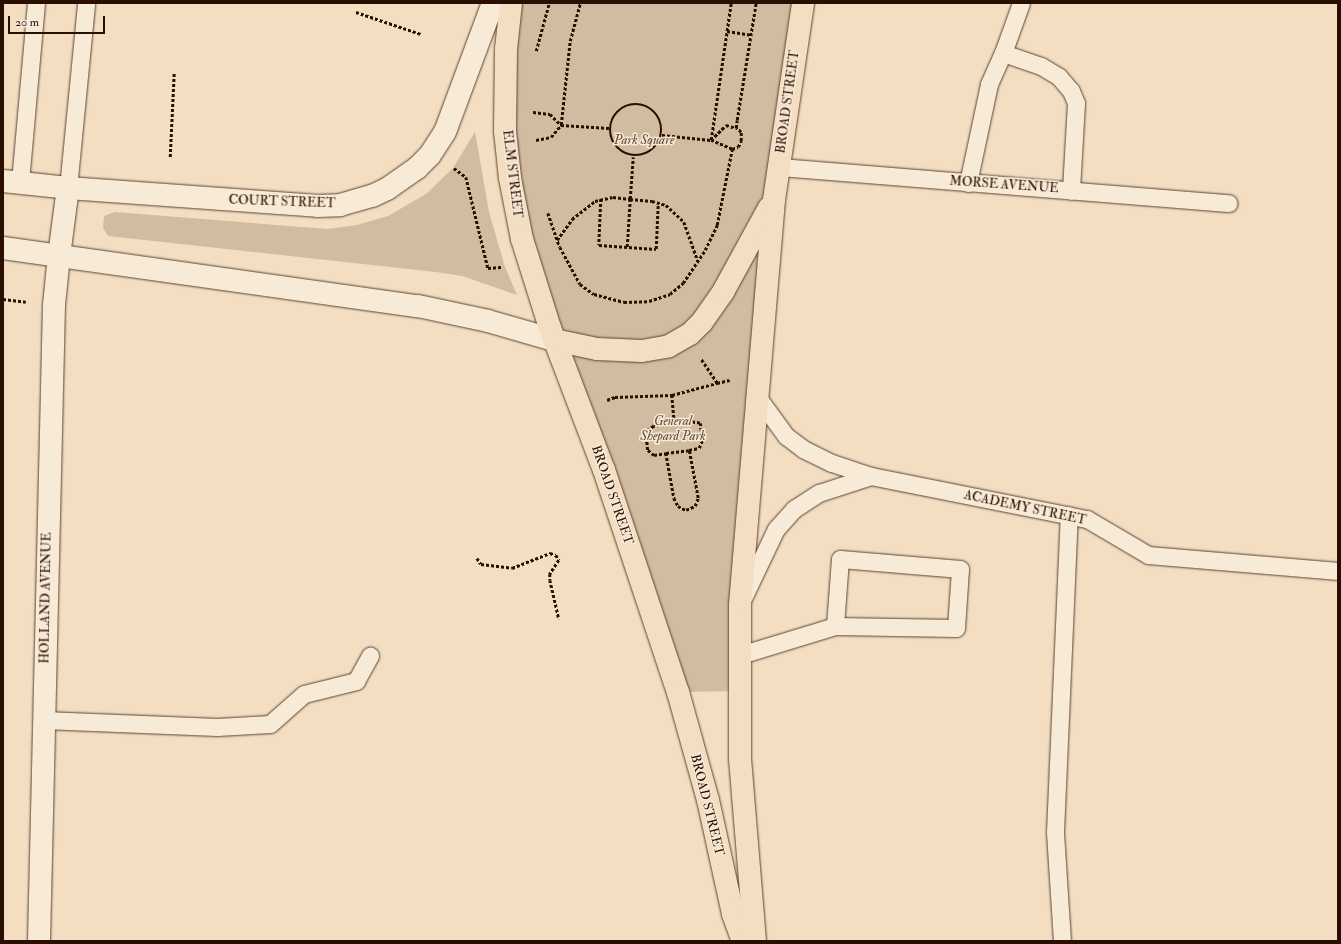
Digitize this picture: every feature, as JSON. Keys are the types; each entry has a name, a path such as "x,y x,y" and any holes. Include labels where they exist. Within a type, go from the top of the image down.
{"highway":[{"name":"ELM STREET","path":"511,3 505,88 510,178 527,261 554,340"},
{"name":"BROAD STREET","path":"755,941 740,759 740,605 756,395 774,200 803,3"},
{"name":"BROAD STREET","path":"554,340 597,349 642,351 669,346 690,334 719,297 774,200"},
{"name":"BROAD STREET","path":"554,340 604,470 678,692 708,800 733,914 743,941"}],"main road":[{"name":"COURT STREET","path":"11,181 68,188 317,206 340,205 372,196 387,189 417,168 430,155 445,132 493,3"},
{"name":"HOLLAND AVENUE","path":"40,941 54,305 68,188"},
{"path":"3,248 418,306 488,320 554,340"}],"lane":[{"path":"11,181 36,3"},
{"path":"68,188 86,3"},
{"path":"968,183 982,108 989,84 1003,53 1021,3"},
{"path":"1003,53 1041,66 1059,77 1071,91 1076,103 1071,190"},
{"name":"MORSE AVENUE","path":"779,167 1229,203"},
{"name":"ACADEMY STREET","path":"756,395 786,436 803,449 832,463 871,476 1087,519 1148,555 1338,572"},
{"name":"ACADEMY STREET","path":"740,605 776,529 794,509 819,493 871,476"},
{"path":"1062,941 1055,832 1070,516"},
{"path":"740,655 835,626 956,628 960,569 840,559 835,626"},
{"path":"44,720 217,727 270,724 304,694 356,681 370,656"}],"path":[{"path":"536,52 549,3"},
{"path":"529,140 551,137 561,125 568,48 580,3"},
{"path":"711,140 731,3"},
{"path":"736,128 756,3"},
{"path":"356,12 421,34"},
{"path":"727,31 751,35"},
{"path":"170,157 174,74"},
{"path":"631,104 640,104 655,111 660,118 662,135 655,149 641,157 633,157 625,154 612,144 610,128 616,112 631,104"},
{"path":"529,106 529,112 550,114 561,125 610,128"},
{"path":"662,135 711,140 732,149 738,147 741,141 741,132 736,128 726,125 711,140"},
{"path":"536,140 536,145"},
{"path":"546,207 557,240 580,284 594,294 624,302 649,301 670,294 683,283 698,261 717,225 732,149"},
{"path":"627,247 633,157"},
{"path":"453,168 466,178 488,268 505,267"},
{"path":"557,240 572,219 601,199 613,197 658,203 666,206 684,222 698,261"},
{"path":"601,199 599,245 627,247 656,249 658,203"},
{"path":"3,299 32,302"},
{"path":"700,357 717,383"},
{"path":"601,403 615,397 672,395 732,380"},
{"path":"672,395 674,420"},
{"path":"674,420 700,423 702,441 699,448 688,450 654,455 648,450 646,432 654,426 674,420"},
{"path":"666,453 674,498 678,506 686,510 695,506 698,498 688,450"},
{"path":"477,558 481,564 512,568 550,553 556,555 560,560 550,574 550,580 559,620"}],"green space":[{"name":"Park Square","path":"511,3 803,3 774,200 741,691 678,692 515,209"},
{"path":"475,132 489,212 505,267 517,295 462,276 108,236 103,228 104,216 115,212 327,229 357,225 388,216 426,194 453,168"}],"park label":[{"name":"General Shepard Park","path":"673,430"}]}
